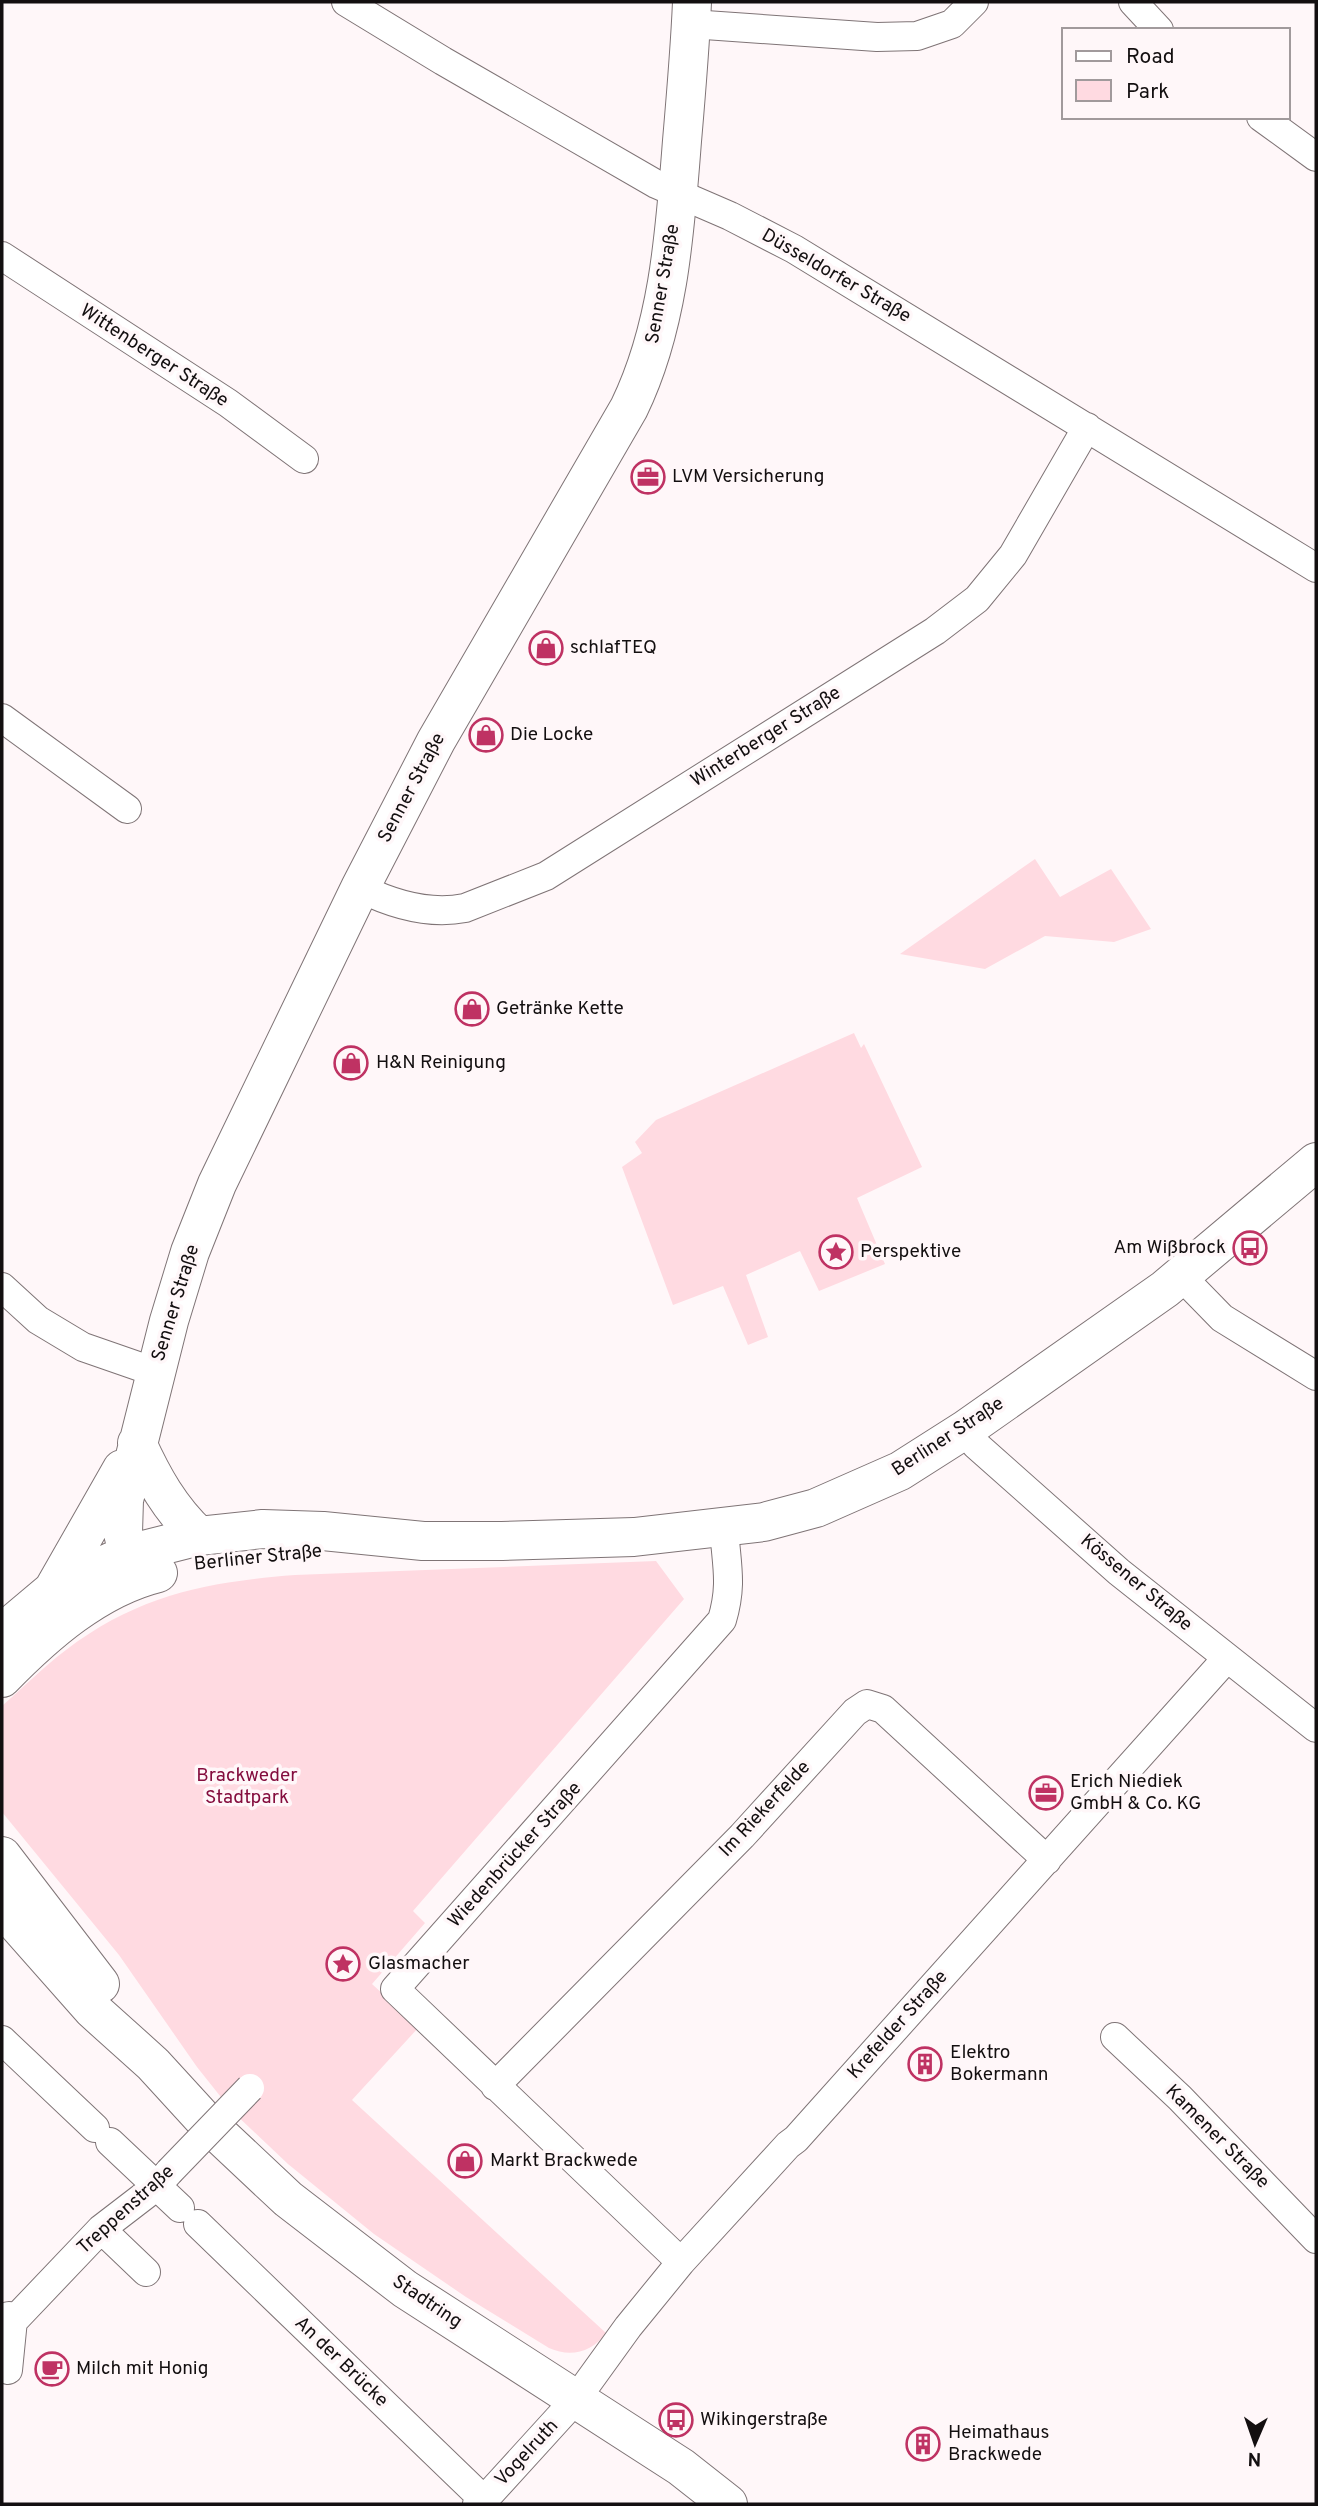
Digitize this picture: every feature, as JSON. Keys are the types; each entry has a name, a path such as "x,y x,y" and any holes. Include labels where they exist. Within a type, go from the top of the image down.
{"street":[{"name":"Düsseldorfer Straße","path":"346,2 644,177 794,249 1316,568"},
{"path":"692,13 877,37 917,36 952,24 974,2"},
{"path":"1133,2 1157,28"},
{"name":"Senner Straße","path":"131,1567 123,1533 124,1500 155,1372 190,1252 217,1184 360,888 436,741 629,408 642,381 662,306 678,194 692,13"},
{"path":"1264,119 1316,157"},
{"name":"Wittenberger Straße","path":"2,256 228,403 304,459"},
{"name":"Winterberger Straße","path":"360,888 379,898 418,909 451,911 546,876 935,631 976,598 1013,555 1087,427"},
{"path":"2,718 127,809"},
{"name":"Berliner Straße","path":"2,1678 41,1638 81,1610 131,1567 424,1541 634,1536 764,1522 816,1508 900,1471 966,1429 1181,1276 1316,1162"},
{"path":"1181,1276 1222,1318 1316,1376"},
{"path":"2,1287 38,1320 83,1347 155,1372"},
{"name":"Kössener Straße","path":"966,1429 976,1445 1119,1572 1316,1728"},
{"path":"137,1443 155,1481 184,1521 200,1535"},
{"path":"53,1590 137,1443"},
{"name":"Wiedenbrücker Straße","path":"681,2262 395,1989 722,1620 728,1601 730,1575 724,1527"},
{"name":"Berliner Straße","path":"2,1633 53,1590 131,1567 200,1535 263,1529 323,1531 424,1541"},
{"name":"Krefelder Straße","path":"576,2399 628,2327 681,2262 796,2138 1227,1658"},
{"name":"Im Riekerfelde","path":"495,2086 742,1836 855,1712 867,1704 883,1709 1047,1860"},
{"name":"Stadtring","path":"2,1856 117,2005 153,2064"},
{"name":"Stadtring","path":"2,1908 93,2010 153,2064 206,2123 288,2199 405,2289 681,2467 728,2504"},
{"name":"Kamener Straße","path":"1115,2037 1180,2098 1316,2239"},
{"name":"An der Brücke","path":"2,2040 102,2135 163,2179 189,2216 481,2502"},
{"name":"Treppenstraße","path":"6,2321 101,2229 163,2179 250,2088"},
{"path":"101,2229 146,2272"},
{"path":"6,2321 8,2371"},
{"name":"Vogelruth","path":"481,2502 576,2399"}],"green space":[{"path":"1035,859 1060,897 1111,869 1151,929 1114,942 1045,936 985,969 900,954"},
{"path":"854,1033 861,1048 864,1044 922,1167 857,1198 885,1264 819,1291 800,1251 746,1275 768,1337 748,1345 723,1286 673,1305 622,1167 642,1153 635,1142 656,1120"},
{"name":"Brackweder Stadtpark","path":"656,1561 684,1599 413,1911 425,1923 372,1984 419,2027 352,2100 606,2333 588,2349 565,2353 549,2348 466,2297 374,2234 288,2164 232,2111 197,2067 119,1955 2,1812 2,1706 58,1657 93,1631 147,1604 203,1587 295,1575"}],"place":[{"name":"LVM Versicherung","path":"648,477"},
{"name":"schlafTEQ","path":"546,648"},
{"name":"Die Locke","path":"486,735"},
{"name":"Getränke Kette","path":"472,1009"},
{"name":"H&N Reinigung","path":"351,1063"},
{"name":"Am Wißbrock","path":"1250,1248"},
{"name":"Perspektive","path":"836,1252"},
{"name":"Erich Niediek GmbH & Co. KG","path":"1046,1793"},
{"name":"Glasmacher","path":"343,1964"},
{"name":"Elektro Bokermann","path":"925,2064"},
{"name":"Markt Brackwede","path":"465,2161"},
{"name":"Milch mit Honig","path":"52,2369"},
{"name":"Wikingerstraße","path":"676,2420"},
{"name":"Heimathaus Brackwede","path":"923,2444"}]}
